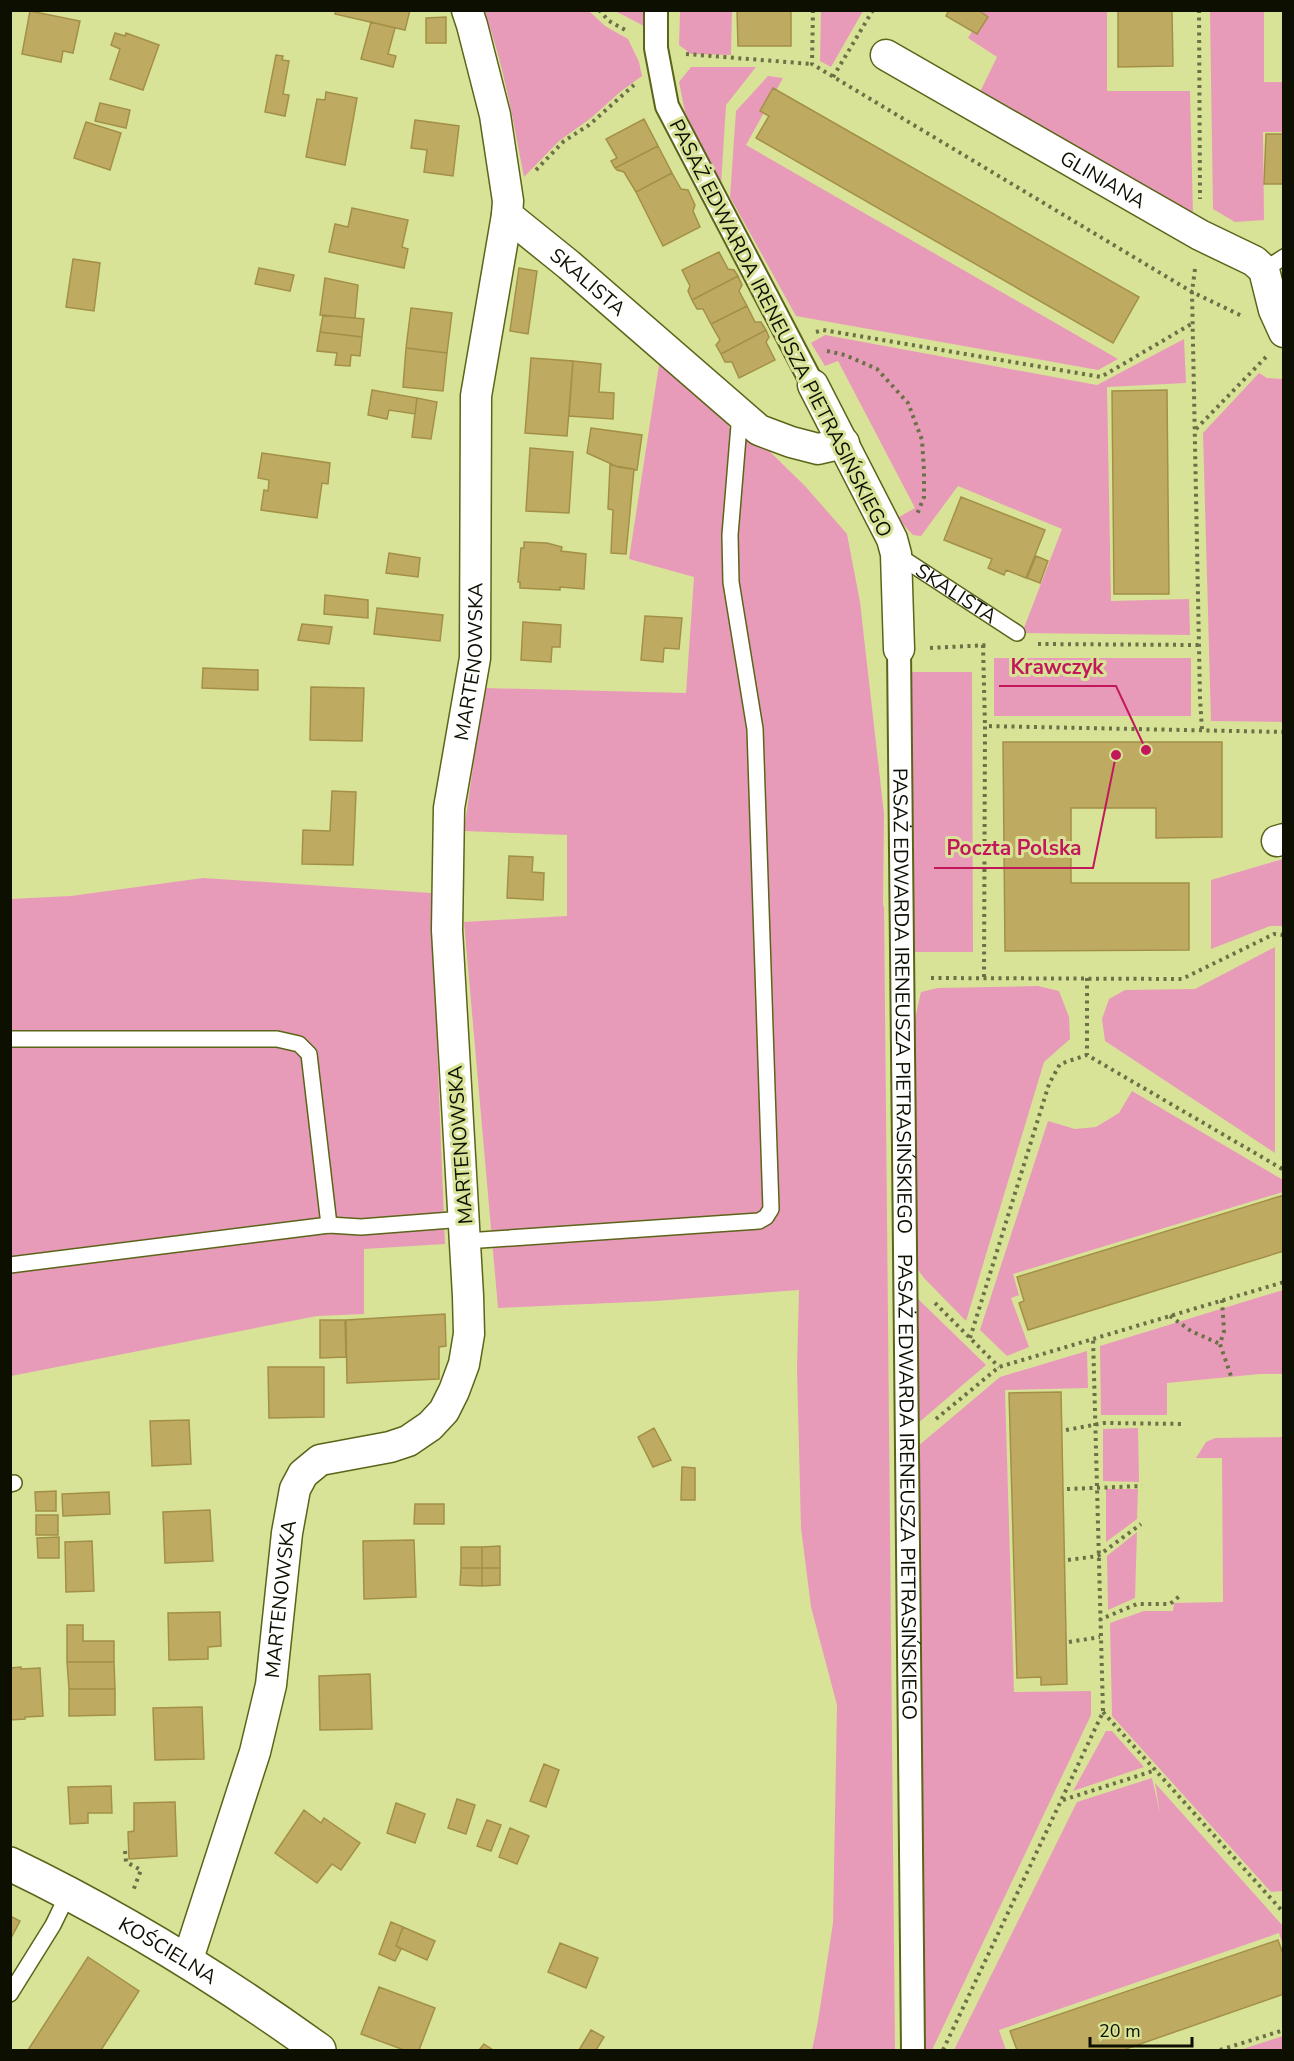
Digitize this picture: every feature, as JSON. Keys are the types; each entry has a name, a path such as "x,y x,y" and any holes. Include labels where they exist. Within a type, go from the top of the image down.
{"street":[{"path":"467,10 495,115 508,201 507,215"},
{"name":"PASAŻ EDWARDA IRENEUSZA PIETRASIŃSKIEGO","path":"656,10 658,58 667,106 844,443 892,539 896,554 899,649 913,2050"},
{"name":"GLINIANA","path":"886,55 1200,235 1254,261 1274,264 1276,344"},
{"name":"SKALISTA","path":"507,215 569,265 759,430 818,449 844,443"},
{"name":"MARTENOWSKA","path":"187,1962 255,1752 271,1685 287,1533 295,1489 308,1468 320,1460 390,1447 408,1441 430,1426 444,1411 464,1364 469,1334 447,930 449,808 475,658 476,396 507,215"},
{"name":"KOŚCIELNA","path":"10,1864 69,1892 187,1962 319,2050"}],"lane":[{"path":"10,1265 329,1225 465,1230 759,1221 766,1217 771,1209 755,729 731,582 730,535 740,413"},
{"name":"SKALISTA","path":"896,554 1017,633"},
{"path":"10,1039 278,1039 299,1044 309,1054 329,1225"},
{"path":"10,1994 53,1926 69,1892"}],"path":[{"path":"599,10 609,21 658,58"},
{"path":"812,64 813,10"},
{"path":"833,77 873,10"},
{"path":"1199,10 1200,235 1192,292 1202,730"},
{"path":"507,215 541,163 564,141 589,125 663,52 812,64 1192,292 1243,316"},
{"path":"789,340 796,336 823,330 1101,377 1193,323"},
{"path":"1195,429 1276,344"},
{"path":"1036,644 1200,645"},
{"path":"983,645 984,977"},
{"path":"899,649 994,645"},
{"path":"985,726 1284,732"},
{"path":"902,978 1182,979 1274,934 1284,935"},
{"path":"1087,978 1088,1055"},
{"path":"970,1338 1049,1084 1060,1064 1088,1055 1284,1170"},
{"path":"906,1272 999,1367"},
{"path":"908,1443 999,1367 1284,1282"},
{"path":"1222,1300 1224,1331 1220,1344 1232,1379"},
{"path":"1169,1316 1191,1331 1220,1344"},
{"path":"943,2050 1103,1712 1093,1338"},
{"path":"1066,1430 1095,1425 1184,1424"},
{"path":"1067,1490 1142,1486"},
{"path":"1068,1560 1098,1556 1141,1524"},
{"path":"1099,1620 1137,1604 1170,1604 1182,1594"},
{"path":"1069,1642 1100,1637"},
{"path":"1103,1712 1284,1913"},
{"path":"1062,1800 1156,1770"},
{"path":"125,1851 126,1862 141,1870 130,1901"},
{"path":"1220,2050 1284,2030"}],"shaded area":[{"path":"484,11 589,11 605,26 628,39 639,62 642,76 559,141 524,177 503,72"},
{"path":"615,11 644,11 644,26"},
{"path":"680,11 732,11 731,55 691,54 679,45"},
{"path":"821,11 863,11 831,67 820,61"},
{"path":"984,11 1107,11 1107,91 1190,91 1193,215 980,92 997,57 968,38"},
{"path":"1210,11 1264,11 1264,82 1283,82 1283,132 1263,132 1264,220 1235,222 1213,209"},
{"path":"691,67 756,67 726,105 721,185 685,112 679,82"},
{"path":"768,76 783,78 746,145 1118,359 1098,370 796,316 730,197 736,111"},
{"path":"825,335 1097,385 1184,339 1186,383 1107,387 1111,601 1189,599 1190,635 1022,633 1062,529 958,486 921,536 913,535 897,518 915,508 838,361 825,366 811,343"},
{"path":"659,365 722,412 729,427 738,435 753,445 763,445 805,486 847,534 860,602 884,814 883,908 884,904 895,2050 812,2050 833,1923 837,1705 811,1607 801,1528 797,1368 799,1290 656,1301 498,1308 464,922 567,916 567,835 464,831 484,688 686,693 694,577 629,559"},
{"path":"1259,373 1267,378 1283,379 1283,722 1211,721 1203,433"},
{"path":"994,658 1191,658 1191,716 994,716"},
{"path":"909,672 972,672 973,952 909,952"},
{"path":"1283,859 1283,926 1270,926 1211,949 1211,880"},
{"path":"203,878 431,893 445,1244 364,1249 364,1314 317,1316 11,1376 10,899 71,896"},
{"path":"1275,947 1275,1153 1105,1041 1102,1019 1109,999 1125,990 1195,989"},
{"path":"1038,986 1059,991 1069,1017 1070,1039 1044,1062 966,1321 924,1278 913,1263 914,1023 921,992 938,988"},
{"path":"1132,1091 1283,1180 1283,1192 1013,1274 1019,1295 1011,1298 1029,1347 1007,1356 980,1330 1048,1121 1075,1129 1096,1127 1119,1113"},
{"path":"1283,1290 1283,1374 1167,1383 1167,1415 1101,1415 1100,1346"},
{"path":"915,1296 986,1365 917,1424"},
{"path":"1087,1351 1088,1388 1005,1390 1014,1692 1091,1691 1091,1715 932,2050 921,2050 917,1447 1000,1377"},
{"path":"1138,1428 1139,1482 1103,1481 1103,1429"},
{"path":"1283,1437 1282,1891 1271,1892 1112,1716 1110,1623 1144,1611 1173,1611 1174,1603 1223,1602 1222,1458 1196,1458 1206,1442 1215,1438"},
{"path":"1106,1489 1138,1489 1137,1519 1106,1542"},
{"path":"1137,1532 1135,1598 1108,1610 1107,1556"},
{"path":"1106,1731 1112,1731 1144,1767 1073,1791"},
{"path":"1152,1778 1160,1813 1155,1783 1283,1926 1283,1945 1279,1933 999,2030 1006,2050 954,2050 1077,1802"},
{"path":"1283,2036 1283,2050 1240,2050"}],"building":[{"path":"336,10 410,10 405,30 335,14"},
{"path":"737,10 791,10 791,46 738,46"},
{"path":"949,10 978,10 988,17 977,34 946,16"},
{"path":"1118,10 1172,10 1173,66 1118,67"},
{"path":"30,11 80,21 73,53 63,51 61,62 22,54"},
{"path":"446,17 446,43 426,43 426,18"},
{"path":"371,22 395,28 388,54 396,56 393,67 361,59"},
{"path":"115,33 125,36 126,33 159,45 143,90 110,79 120,49 111,45"},
{"path":"276,55 283,56 282,60 289,61 283,94 289,95 285,116 265,112"},
{"path":"773,88 1139,297 1113,343 756,138 769,116 760,111"},
{"path":"326,92 357,98 345,165 306,157 317,99 325,100"},
{"path":"100,103 130,110 126,128 95,121"},
{"path":"644,119 658,146 615,168 611,161 617,158 606,139"},
{"path":"415,120 459,126 453,176 424,172 427,150 411,148"},
{"path":"86,122 121,133 110,170 74,158"},
{"path":"1266,134 1284,134 1284,184 1264,184"},
{"path":"658,146 672,173 636,192 624,172 615,168"},
{"path":"672,173 681,189 688,190 695,205 693,211 700,227 663,246 636,192"},
{"path":"352,208 408,220 402,247 408,249 404,268 329,252 335,224 348,227"},
{"path":"719,252 728,269 734,270 738,276 692,300 688,291 690,286 682,270"},
{"path":"73,259 100,263 94,311 66,307"},
{"path":"259,268 294,275 290,291 255,284"},
{"path":"519,268 537,271 528,334 510,331"},
{"path":"738,276 742,285 739,291 747,306 711,324 703,309 697,309 692,300"},
{"path":"325,278 358,285 355,318 320,315"},
{"path":"747,306 755,322 761,322 766,330 721,354 716,345 720,340 711,324"},
{"path":"411,308 452,313 447,353 406,348"},
{"path":"323,315 364,319 362,337 320,332"},
{"path":"766,330 769,337 766,342 775,360 739,378 732,362 725,362 721,354"},
{"path":"320,332 362,337 360,356 351,355 350,366 335,365 337,353 317,351"},
{"path":"406,348 447,353 443,391 403,387"},
{"path":"531,358 573,361 567,436 525,433"},
{"path":"573,361 601,364 599,392 614,393 613,419 569,416"},
{"path":"372,390 417,398 415,414 389,410 387,419 368,415"},
{"path":"1167,390 1169,594 1114,594 1112,391"},
{"path":"417,398 437,402 431,439 412,437"},
{"path":"591,428 642,435 637,470 618,467 587,453"},
{"path":"530,448 573,452 569,513 526,511"},
{"path":"262,453 330,463 328,484 322,483 317,518 261,510 264,490 268,491 269,480 258,478"},
{"path":"610,465 634,469 626,554 611,553 613,510 608,509"},
{"path":"961,497 1045,530 1026,578 1006,570 1004,575 988,568 992,559 944,540"},
{"path":"524,542 547,543 562,547 561,551 586,554 584,589 520,588 520,582 518,582 521,548 524,548"},
{"path":"389,553 420,558 418,577 386,573"},
{"path":"1036,556 1048,561 1040,583 1027,578"},
{"path":"325,595 368,600 368,618 324,614"},
{"path":"377,608 443,615 440,641 374,634"},
{"path":"645,616 682,618 679,649 664,648 663,662 641,660"},
{"path":"523,622 561,625 560,647 552,647 551,662 521,660"},
{"path":"302,624 332,627 329,644 298,640"},
{"path":"203,668 258,670 258,690 202,688"},
{"path":"311,687 364,688 362,741 310,740"},
{"path":"1003,742 1222,742 1222,837 1156,838 1156,808 1071,808 1071,883 1189,883 1189,950 1005,951"},
{"path":"332,791 356,792 353,865 302,864 303,830 330,831"},
{"path":"509,856 533,857 532,872 544,873 543,900 507,898"},
{"path":"1284,1195 1284,1251 1028,1330 1019,1303 1024,1301 1017,1277"},
{"path":"445,1314 446,1346 439,1347 439,1379 347,1383 346,1320"},
{"path":"320,1320 345,1320 346,1357 320,1358"},
{"path":"268,1367 324,1367 324,1417 269,1418"},
{"path":"1061,1392 1067,1684 1041,1685 1041,1677 1017,1678 1009,1393"},
{"path":"189,1420 191,1464 152,1466 150,1421"},
{"path":"654,1428 671,1460 653,1467 638,1437"},
{"path":"682,1467 695,1468 695,1500 681,1500"},
{"path":"56,1491 56,1511 36,1511 35,1492"},
{"path":"109,1492 110,1514 63,1516 62,1494"},
{"path":"415,1504 444,1504 444,1524 414,1524"},
{"path":"210,1510 213,1561 165,1563 163,1512"},
{"path":"36,1515 58,1515 58,1535 36,1535"},
{"path":"59,1537 59,1558 38,1558 37,1538"},
{"path":"414,1540 416,1597 364,1599 363,1541"},
{"path":"92,1541 94,1591 66,1592 65,1542"},
{"path":"500,1546 500,1568 482,1568 482,1547"},
{"path":"461,1547 482,1547 482,1568 461,1568"},
{"path":"461,1568 482,1568 482,1586 460,1585"},
{"path":"482,1568 500,1568 500,1585 482,1586"},
{"path":"220,1612 221,1646 208,1647 208,1659 169,1660 168,1613"},
{"path":"67,1625 83,1625 83,1641 114,1641 114,1662 67,1662"},
{"path":"67,1662 114,1662 115,1689 69,1689"},
{"path":"21,1667 21,1669 40,1668 43,1716 10,1720 10,1668"},
{"path":"370,1674 372,1729 320,1730 319,1676"},
{"path":"69,1689 115,1689 115,1715 69,1716"},
{"path":"202,1707 204,1759 155,1760 153,1708"},
{"path":"544,1764 559,1770 546,1807 530,1801"},
{"path":"111,1786 112,1813 88,1813 88,1823 70,1824 68,1787"},
{"path":"457,1799 475,1805 466,1834 448,1828"},
{"path":"175,1802 177,1856 129,1859 128,1832 134,1831 134,1803"},
{"path":"396,1803 425,1814 415,1843 387,1833"},
{"path":"304,1810 321,1823 324,1818 360,1843 341,1870 332,1864 317,1883 275,1853"},
{"path":"487,1820 501,1825 491,1851 477,1846"},
{"path":"510,1828 529,1836 517,1864 499,1857"},
{"path":"10,1916 20,1921 10,1940"},
{"path":"391,1922 403,1927 396,1946 401,1949 395,1961 379,1954"},
{"path":"403,1927 435,1941 427,1960 396,1946"},
{"path":"1278,1940 1284,1957 1284,1994 1123,2050 1017,2050 1010,2031"},
{"path":"560,1943 598,1958 586,1988 548,1972"},
{"path":"88,1957 139,1991 101,2050 28,2050"},
{"path":"379,1987 435,2008 419,2050 404,2050 361,2034"},
{"path":"591,2030 604,2037 596,2050 579,2050"},
{"path":"484,2044 493,2050 479,2050"}],"place":[{"name":"Krawczyk","path":"1146,750"},
{"name":"Poczta Polska","path":"1116,755"}]}
